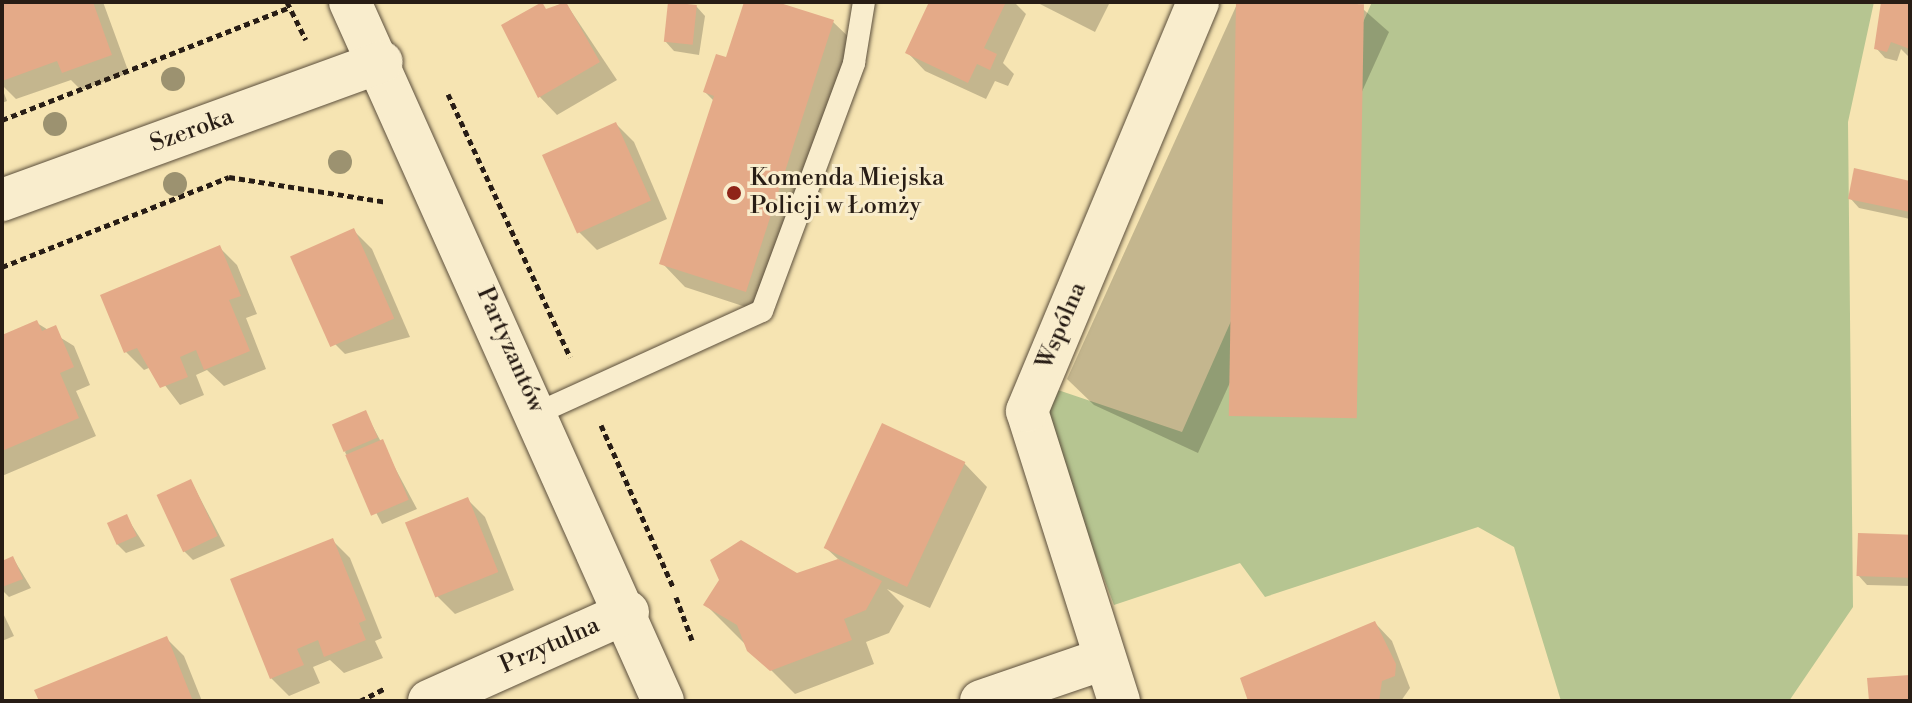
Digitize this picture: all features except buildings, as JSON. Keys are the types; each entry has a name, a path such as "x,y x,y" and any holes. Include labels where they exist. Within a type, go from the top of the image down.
{"street":[{"name":"Partyzantów","path":"350,2 382,62 628,612 663,701"},
{"name":"Wspólna","path":"1119,701 1027,411 1198,2"},
{"name":"Szeroka","path":"2,200 382,62"},
{"name":"Przytulna","path":"429,701 628,612"},
{"path":"981,701 1104,659"}],"lane":[{"path":"538,413 762,311 844,93 864,2"}],"path":[{"path":"2,120 290,7"},
{"path":"444,87 586,393 694,644"},
{"path":"2,267 229,177 399,204"}],"green space":[{"path":"1372,2 1874,2 1848,122 1853,607 1789,701 1561,701 1514,547 1478,527 1265,597 1240,563 1114,605 1045,422 1055,389 1182,432"}],"place":[{"name":"Komenda Miejska Policji w Łomży","path":"734,193"}]}
